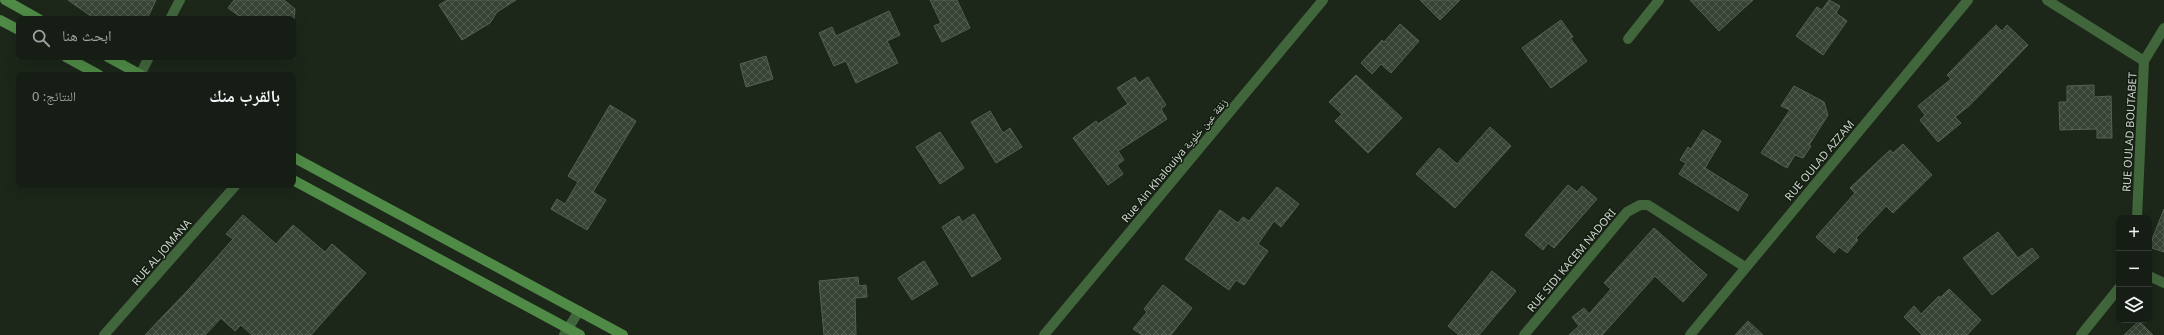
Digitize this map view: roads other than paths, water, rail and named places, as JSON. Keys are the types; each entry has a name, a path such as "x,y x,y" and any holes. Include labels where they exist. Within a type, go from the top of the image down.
{"street":[{"path":"5,0 34,16"},
{"path":"172,16 180,0"},
{"name":"Rue Ain Khalouiya زنقة عين خلوية","path":"1044,335 1323,0"},
{"path":"1628,39 1659,0"},
{"name":"RUE OULAD AZZAM","path":"1690,335 1968,0"},
{"path":"2047,0 2144,61"},
{"path":"0,20 16,28"},
{"name":"RUE OULAD BOUTABET","path":"2137,215 2144,61 2164,28"},
{"path":"72,60 94,72"},
{"path":"114,60 136,72"},
{"path":"142,72 148,60"},
{"path":"296,159 623,335"},
{"path":"296,182 566,332 580,335"},
{"name":"RUE AL JOMANA","path":"104,335 233,188"},
{"name":"RUE SIDI KACEM NADORI","path":"1524,335 1627,212 1640,205 1648,205 1746,267"},
{"path":"2152,277 2164,283"},
{"path":"2081,335 2116,292"},
{"path":"566,332 579,311"}]}
